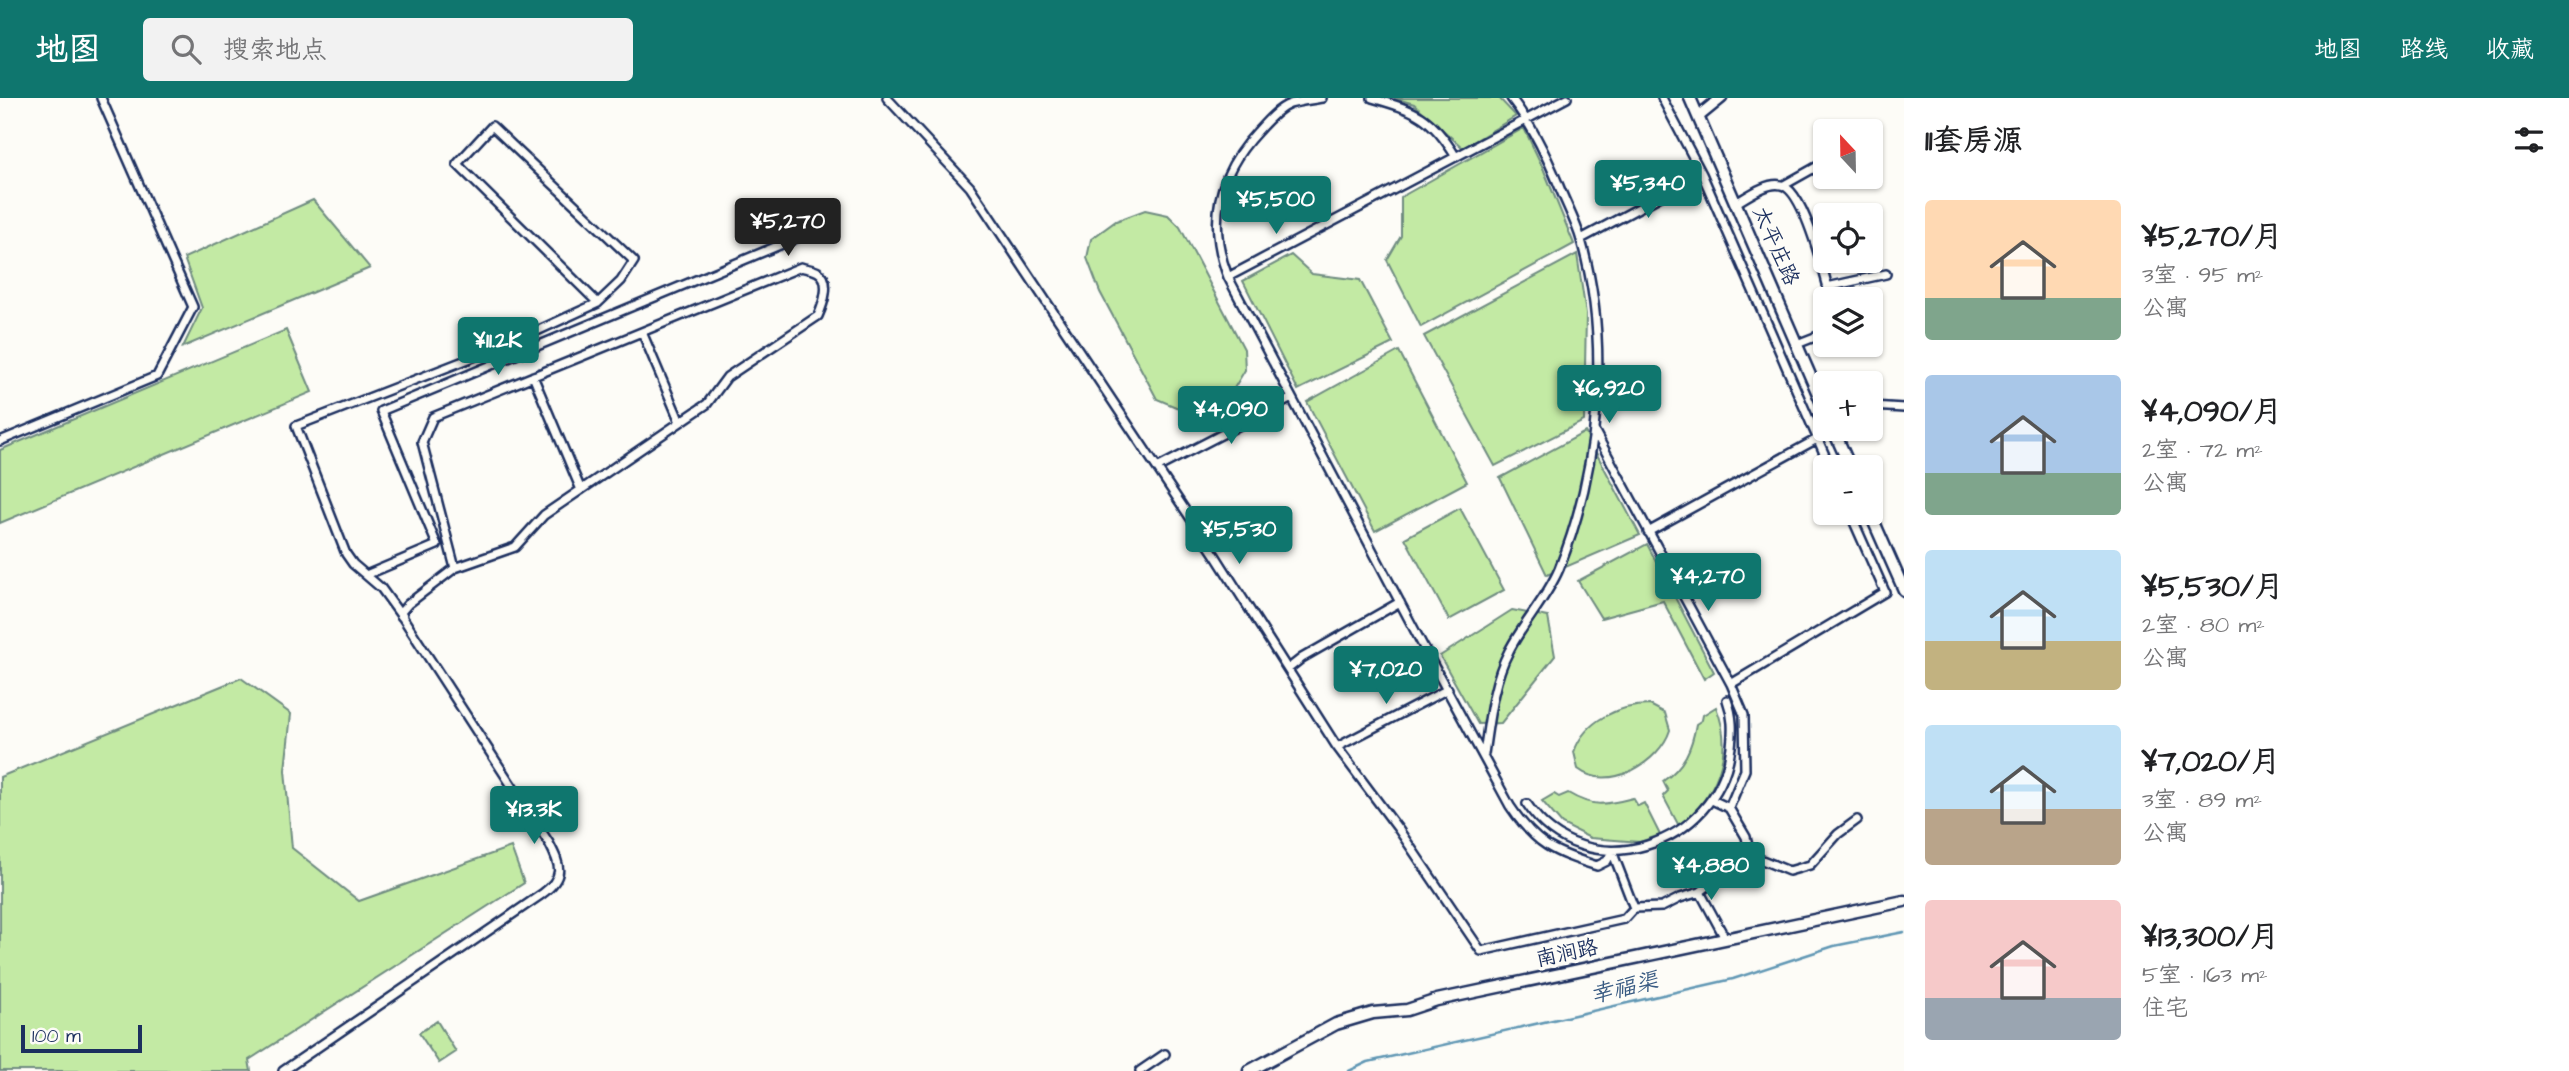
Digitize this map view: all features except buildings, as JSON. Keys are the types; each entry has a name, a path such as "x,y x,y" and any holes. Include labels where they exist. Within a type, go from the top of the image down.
{"main road":[{"name":"太平庄路","path":"1690,98 1813,381"},
{"path":"1699,117 1721,98"},
{"path":"1875,525 1904,590"},
{"name":"南涧路","path":"1249,1071 1316,1033 1373,1013 1407,1010 1437,1000 1904,901"}],"street":[{"path":"0,441 157,376 192,307 101,98"},
{"path":"887,98 970,187 1157,468 1337,747 1399,830 1481,951 1624,919 1634,908 1662,907 1700,892 1717,879 1737,870 1750,855"},
{"path":"1322,98 1285,101 1236,158 1219,200 1216,220 1221,258 1228,277 1400,602 1510,806 1524,827 1540,842 1559,854 1597,866 1607,861 1612,851"},
{"path":"1372,98 1406,108 1423,117 1437,129 1456,157"},
{"path":"1484,754 1493,700 1508,652 1558,572 1584,493 1596,414 1596,316 1581,239 1550,163 1528,119 1511,98"},
{"path":"1228,277 1567,98"},
{"path":"1662,98 1702,174 1813,430"},
{"path":"283,1071 542,894 557,880 559,868 549,843 403,618 381,587 353,564 346,554 296,426 515,341 598,303 621,281 634,261 492,126 457,164 598,303"},
{"path":"1784,185 1813,169"},
{"path":"1581,239 1702,174"},
{"path":"1735,203 1772,184 1784,185 1793,192 1803,212 1827,287 1886,274"},
{"path":"366,575 437,545 380,411 804,235"},
{"path":"403,618 402,611 408,604 455,568 515,547 544,515 707,404 727,377 818,316 825,291 824,279 819,272 801,268 432,417 422,442 455,568"},
{"path":"642,332 680,422"},
{"path":"1797,344 1813,337"},
{"path":"533,376 581,490"},
{"path":"1157,468 1292,398"},
{"path":"1883,407 1904,408"},
{"path":"1594,429 1731,684 1744,715 1745,770 1730,808"},
{"path":"1648,532 1813,441"},
{"path":"1731,684 1885,592 1855,525"},
{"path":"1287,670 1302,657 1400,602"},
{"path":"1337,747 1447,689"},
{"path":"1527,804 1542,824 1574,844 1612,851 1651,846 1685,828 1712,800 1729,765 1733,726 1727,700"},
{"path":"1712,800 1730,808 1746,837 1750,855"},
{"path":"1750,855 1789,871 1810,865 1838,834 1857,820"},
{"path":"1612,851 1634,908"},
{"path":"1700,892 1725,938"},
{"path":"1140,1071 1165,1054"}],"green space":[{"path":"1394,98 1499,98 1516,116 1463,148 1414,104"},
{"path":"1524,128 1574,244 1421,327 1387,260 1401,236 1401,197"},
{"path":"313,200 370,268 183,347 202,308 184,258"},
{"path":"1145,210 1168,215 1180,227 1244,349 1245,370 1233,390 1219,405 1198,412 1157,399 1100,292 1087,258 1091,239 1116,221"},
{"path":"1577,254 1586,314 1584,421 1495,466 1424,336"},
{"path":"1291,255 1312,274 1360,280 1393,343 1298,390 1243,281"},
{"path":"286,330 312,392 0,523 0,450"},
{"path":"1399,351 1467,482 1375,531 1307,402"},
{"path":"1585,432 1640,535 1547,575 1500,478"},
{"path":"1460,508 1504,590 1449,620 1405,538"},
{"path":"1647,544 1714,672 1704,679 1663,601 1601,618 1578,581"},
{"path":"1512,610 1548,617 1555,656 1501,723 1478,724 1440,656"},
{"path":"241,678 291,714 285,770 292,848 359,901 511,847 524,883 249,1060 251,1071 0,1071 0,777"},
{"path":"1650,705 1665,713 1670,730 1656,753 1645,763 1632,771 1604,778 1590,776 1578,769 1574,752 1586,731 1595,723 1615,711"},
{"path":"1716,707 1723,741 1718,773 1703,801 1679,826 1663,796 1668,791 1663,781 1676,770 1686,756 1696,724 1702,720 1703,715"},
{"path":"1568,793 1592,803 1633,798 1638,806 1644,803 1660,835 1640,842 1590,838 1562,824 1542,801 1554,794 1559,797"},
{"path":"437,1021 456,1052 439,1063 419,1033"}],"waterway":[{"name":"幸福渠","path":"1349,1071 1368,1062 1733,979 1834,946 1904,932"}]}
